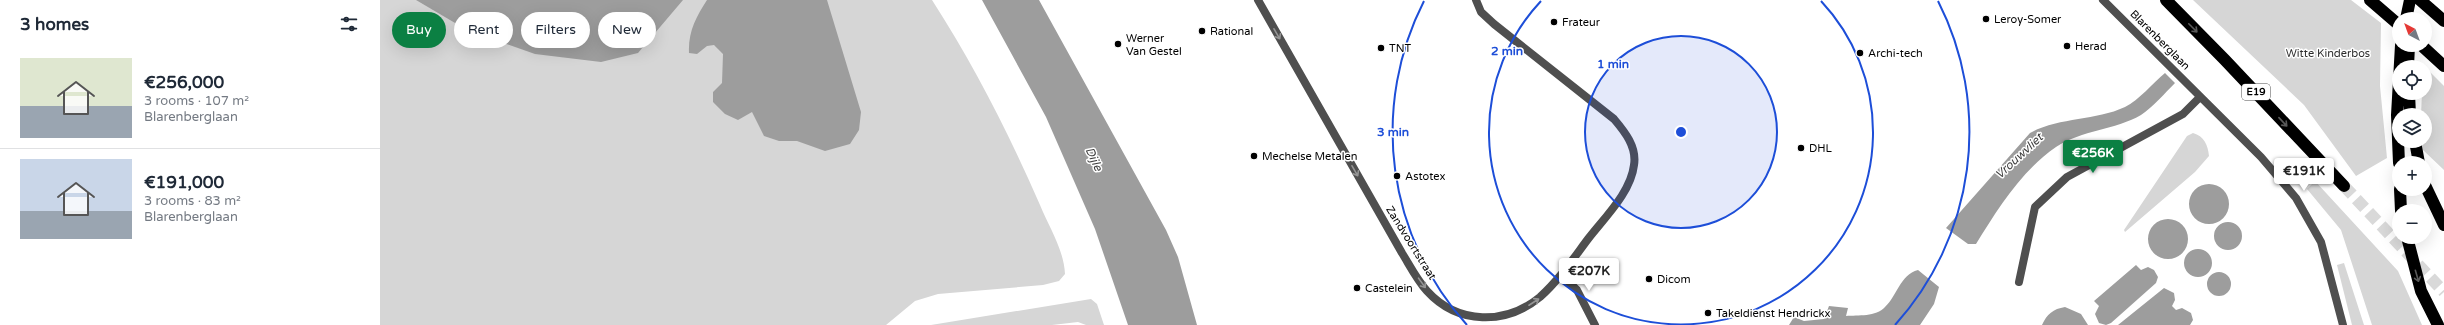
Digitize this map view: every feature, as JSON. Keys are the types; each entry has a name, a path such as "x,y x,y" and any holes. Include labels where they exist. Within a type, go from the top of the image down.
{"highway":[{"name":"E19","path":"2166,0 2344,186"},
{"path":"2370,0 2392,19"},
{"path":"2408,12 2411,0"},
{"path":"2410,12 2411,0"},
{"path":"2420,0 2444,21"},
{"path":"2399,156 2397,107 2401,52"},
{"path":"2429,52 2444,66"},
{"path":"2430,196 2444,225"},
{"path":"2409,244 2421,291 2438,325"}],"street":[{"name":"Zandvoortstraat","path":"1258,0 1415,273 1428,291 1446,307 1477,323 1498,320 1515,314 1539,298 1561,275 1625,189 1633,172 1634,154 1625,131 1614,119 1494,24 1482,12 1476,0"},
{"name":"Blarenberglaan","path":"2103,0 2267,163 2287,186 2306,214 2323,249 2343,325"},
{"path":"2019,282 2036,207 2067,177 2183,114 2200,97"},
{"path":"1561,275 1577,290 1595,325"}],"green space":[{"path":"380,0 932,0 962,49 1016,152 1056,239 1062,256 1065,274 1059,281 1043,285 938,294 915,301 886,325 380,325"},
{"name":"Witte Kinderbos","path":"2193,0 2351,0 2381,23 2380,86 2387,158 2356,176 2304,105"},
{"path":"2432,74 2444,86 2444,170 2432,159 2432,156 2429,156 2423,150 2423,148 2432,148 2432,108 2421,108 2422,100 2432,100"},
{"path":"2193,133 2197,134 2203,139 2208,148 2209,156 2195,172 2125,232 2124,230 2187,136"},
{"path":"2315,181 2398,271 2422,325 2372,325 2341,230 2307,189"},
{"path":"2344,263 2364,325 2352,325 2337,265"},
{"path":"1091,299 1097,304 1104,325 1086,325 1078,322 1052,325 931,325"}],"water":[{"path":"416,0 683,0 656,32 656,12 598,12 598,48 642,48 638,53 601,62 535,54 513,46 513,12 454,12 454,22 446,18 446,12 436,12"},
{"path":"707,0 827,0 861,112 859,130 850,144 825,151 797,141 779,141 764,136 752,112 738,120 725,114 713,102 713,92 722,83 723,54 714,45 707,46 697,54 689,53 691,31 699,12"},
{"name":"Dijle","path":"982,0 1039,0 1166,230 1178,257 1197,325 1128,325 1095,229 1046,117"},
{"name":"Vrouwvliet","path":"2165,73 2175,83 2141,115 2120,124 2087,133 2066,141 2044,156 2011,191 1976,244 1968,244 1946,228 2030,133 2053,124 2102,115 2125,107 2141,96"},
{"path":"2209,184 2223,190 2229,204 2223,218 2209,224 2195,218 2189,204 2195,190"},
{"path":"2168,219 2176,221 2182,225 2186,231 2188,239 2186,247 2182,253 2176,257 2168,259 2160,257 2154,253 2150,247 2148,239 2150,231 2154,225 2160,221"},
{"path":"2228,222 2238,226 2242,236 2238,246 2228,250 2218,246 2214,236 2218,226"},
{"path":"2198,249 2208,253 2212,263 2208,273 2198,277 2188,273 2184,263 2188,253"},
{"path":"2136,265 2141,270 2148,267 2154,270 2158,277 2156,283 2111,323 2106,325 2099,323 2095,314 2099,306 2094,301"},
{"path":"1918,270 1939,287 1934,304 1920,325 1789,325 1794,317 1804,321 1824,319 1829,306 1848,308 1846,316 1867,315 1877,312 1885,307 1907,276"},
{"path":"2214,272 2224,272 2231,279 2231,289 2224,296 2214,296 2207,289 2207,279"},
{"path":"2164,288 2174,293 2175,300 2172,306 2176,310 2182,308 2191,313 2193,320 2190,325 2118,325"},
{"path":"2065,307 2081,314 2088,325 2042,325 2051,313 2057,309"}],"tunnel":[{"path":"2344,186 2444,292"}],"place":[{"name":"Leroy-Somer","path":"1986,19"},
{"name":"Frateur","path":"1554,22"},
{"name":"Rational","path":"1202,31"},
{"name":"Werner Van Gestel","path":"1118,44"},
{"name":"Herad","path":"2067,46"},
{"name":"TNT","path":"1381,48"},
{"name":"Archi-tech","path":"1860,53"},
{"name":"DHL","path":"1801,148"},
{"name":"Mechelse Metalen","path":"1254,156"},
{"name":"Astotex","path":"1397,176"},
{"name":"Dicom","path":"1649,279"},
{"name":"Castelein","path":"1357,288"},
{"name":"Takeldienst Hendrickx","path":"1708,313"}]}
